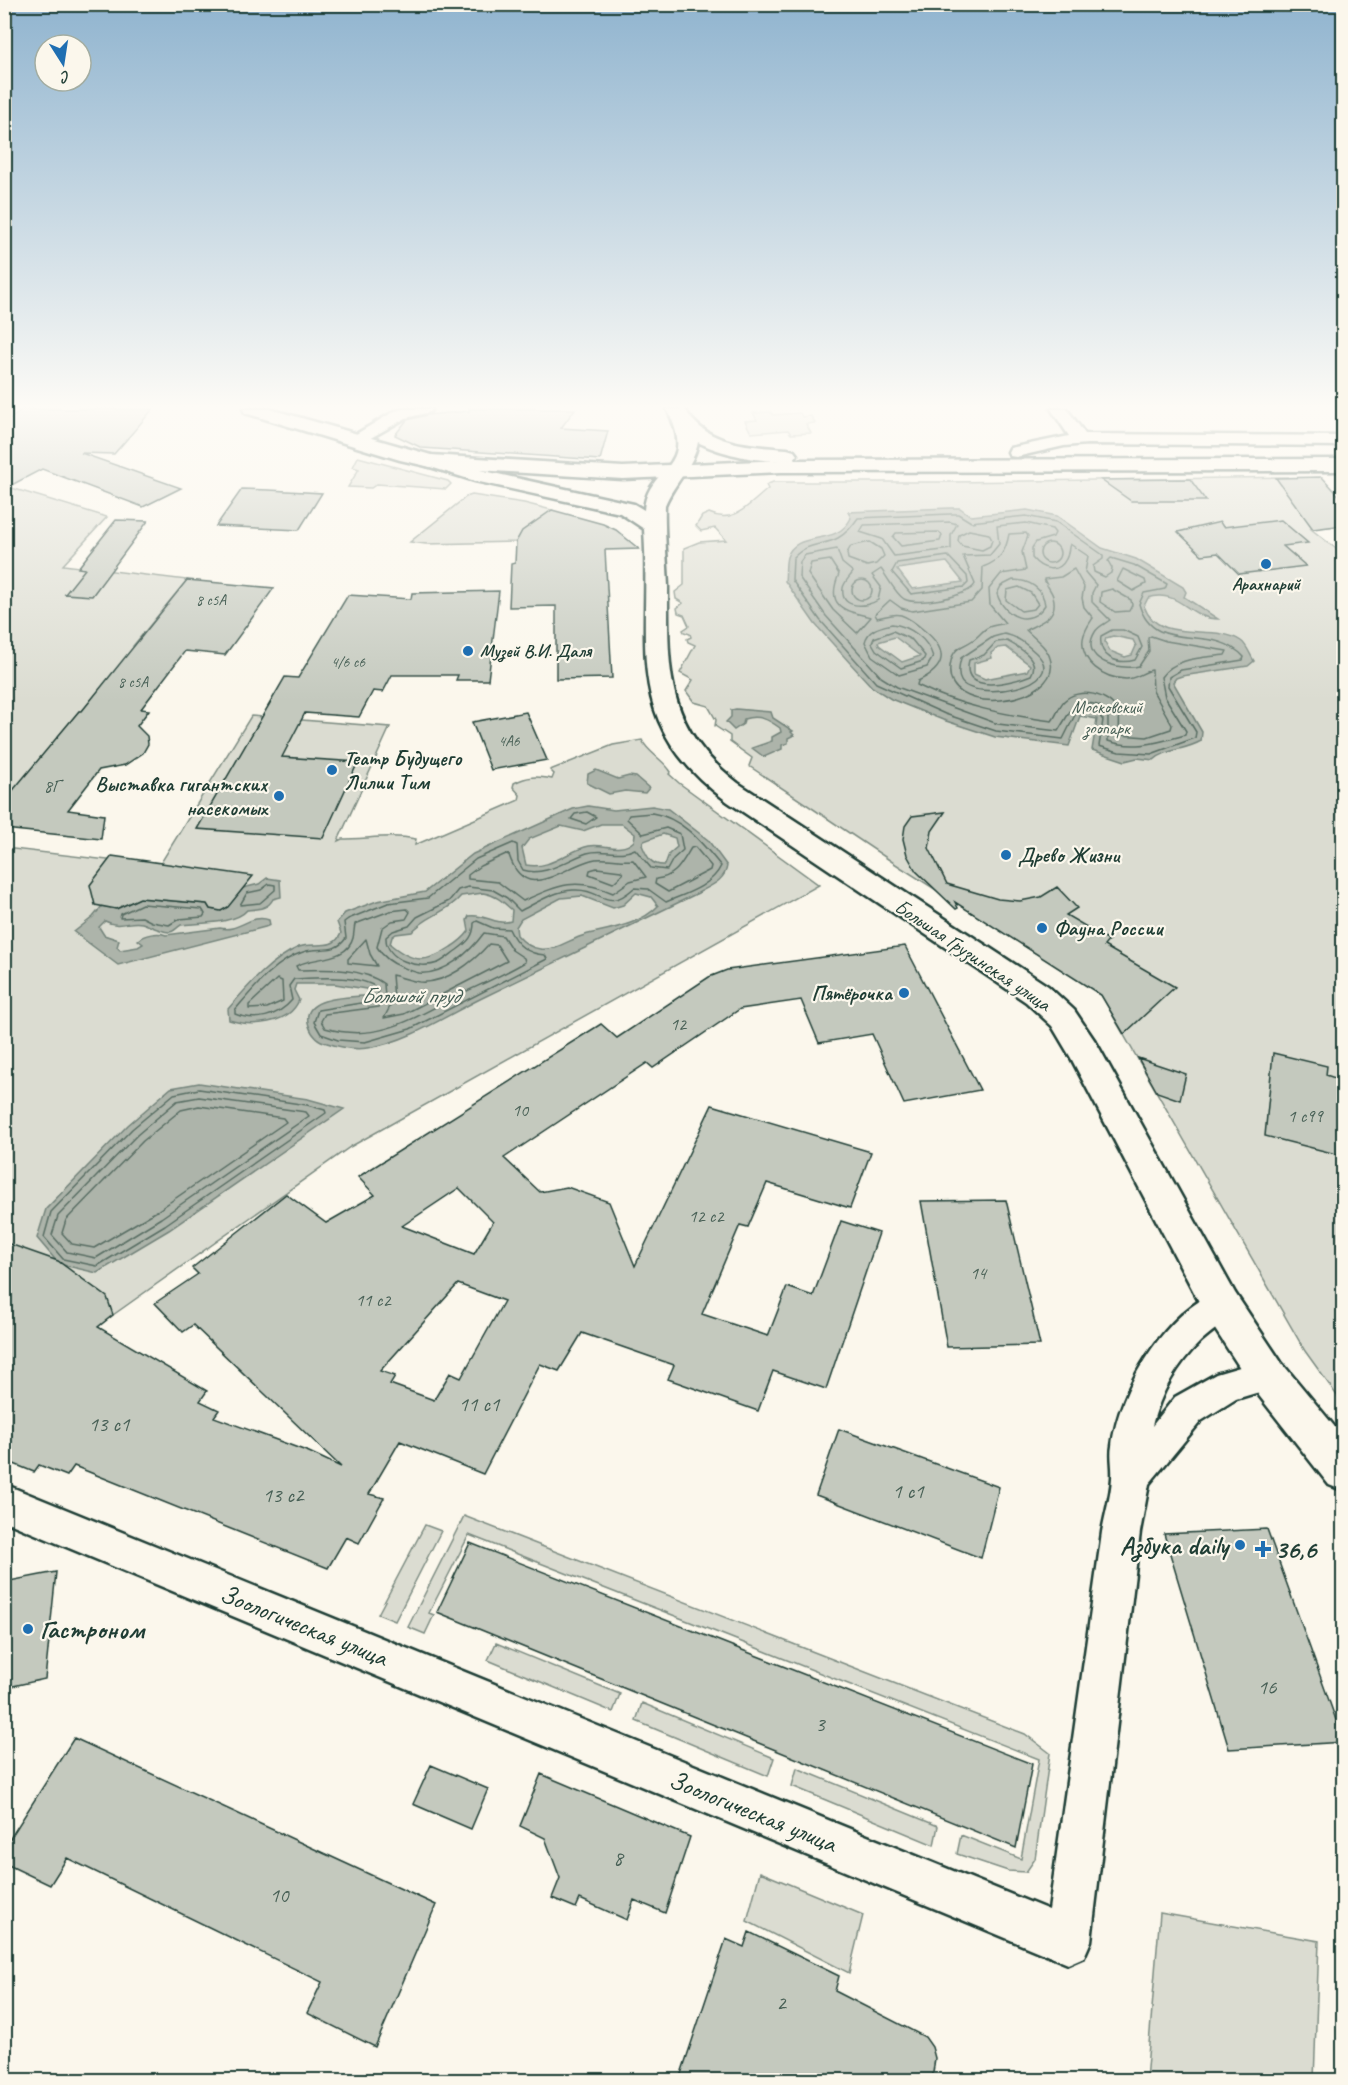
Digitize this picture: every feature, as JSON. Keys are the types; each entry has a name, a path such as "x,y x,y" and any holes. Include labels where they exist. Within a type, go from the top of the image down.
{"main road":[{"path":"619,506 627,508 654,526"},
{"name":"Большая Грузинская улица","path":"655,506 658,648 663,697 669,717 686,747 709,774 853,874 1030,989 1063,1018 1090,1063 1221,1305 1267,1375 1344,1471"}],"street":[{"name":"Зоологическая улица","path":"4,1503 1068,1941 1121,1532 1131,1477 1129,1448 1135,1419 1151,1382 1165,1358 1203,1317 1221,1305"},
{"path":"1131,1477 1152,1455 1188,1409 1228,1385 1267,1375"}],"green space":[{"path":"5,506 72,506 107,517 63,565 187,580 133,646 139,647 128,656 82,711 79,711 5,801"},
{"path":"454,506 537,506 552,510 522,531 516,542 426,544 410,542"},
{"name":"Московский зоопарк","path":"748,506 1319,506 1343,525 1311,529 1344,555 1343,1404 1305,1351 1101,995 894,863 749,766 752,758 730,742 730,736 715,726 716,720 708,706 694,702 686,691 693,680 680,673 695,645 688,642 690,634 683,630 689,626 684,615 678,613 677,608 683,603 676,599 675,592 684,585 684,548 699,542 726,540 715,528 701,531 696,526 702,516 709,513 718,516 734,515"},
{"path":"251,716 390,727 338,841 397,837 416,839 415,845 519,800 520,795 513,787 514,783 532,777 552,779 554,774 550,770 613,745 642,740 679,783 819,885 350,1147 113,1315 5,1397 5,848 159,866"},
{"path":"464,1516 1025,1734 1050,1753 1035,1859 1026,1872 1008,1871 957,1854 961,1835 1021,1859 1039,1759 469,1535 429,1613 434,1615 425,1634 408,1627"},
{"path":"425,1525 441,1531 395,1621 378,1614"},
{"path":"496,1643 620,1694 613,1712 488,1660"},
{"path":"642,1703 774,1758 768,1776 636,1721"},
{"path":"797,1768 938,1826 934,1845 792,1786"},
{"path":"760,1872 863,1915 849,1973 747,1921"},
{"path":"1160,1913 1319,1941 1314,2080 1146,2080"}],"water":[{"path":"960,508 971,516 1027,510 1057,516 1102,548 1136,559 1183,587 1186,592 1184,597 1218,619 1208,618 1168,597 1148,598 1144,606 1151,618 1161,626 1174,630 1230,636 1243,643 1254,661 1248,666 1176,678 1173,682 1202,732 1201,741 1159,756 1154,760 1137,758 1125,761 1092,750 1097,719 1080,716 1069,746 995,737 943,720 891,699 872,687 815,624 785,581 786,560 792,549 799,543 836,533 845,527 851,518 848,512","holes":["947,562 963,582 912,589 897,569","1113,636 1133,640 1136,646 1132,655 1125,657 1110,651 1105,642 1106,638","895,637 920,656 902,662 878,642","1006,647 1030,665 1027,671 985,679 974,674 974,663 992,658 991,653 998,648"]},
{"path":"731,710 771,712 773,718 793,731 791,732 794,735 788,738 788,743 782,745 782,749 764,757 752,748 772,741 772,737 781,732 780,728 768,720 754,717 744,719 743,724 734,730 726,722 731,717"},
{"path":"596,770 618,779 636,777 649,788 645,793 625,791 609,794 587,783 588,774"},
{"name":"Большой пруд","path":"588,806 614,810 652,806 668,809 708,840 727,866 726,871 716,882 698,893 480,999 426,1028 383,1045 363,1049 337,1046 318,1039 309,1026 308,1016 312,1008 319,1003 372,995 372,990 335,984 296,984 294,990 299,1000 287,1015 269,1022 258,1023 229,1020 228,1009 260,974 279,959 299,947 328,944 338,939 341,933 337,922 345,913 377,901 425,892 473,854 573,809","holes":["601,824 622,824 635,834 634,841 623,847 589,846 551,863 526,865 522,848 529,839 561,826 583,831","663,834 675,838 677,847 669,854 665,865 660,865 648,857 642,845 644,841","483,893 495,897 512,910 511,921 500,922 480,916 469,916 467,920 469,931 463,938 435,956 427,958 421,959 406,955 390,944 392,937 396,934 412,932 461,896","636,893 651,897 658,906 633,922 585,935 557,947 546,949 533,947 517,935 516,927 521,919 561,898 582,896 613,908 623,905"]},
{"path":"267,878 280,880 281,897 273,899 265,907 247,910 234,918 181,925 169,932 137,922 115,924 105,921 99,927 104,935 119,940 117,947 120,950 138,947 143,944 138,940 151,934 166,935 227,929 256,919 269,920 270,925 265,927 118,965 74,932 93,917 102,906 117,909 140,898 207,904 210,909 221,911 243,888 259,884"},
{"path":"199,1083 308,1099 344,1109 169,1230 97,1273 59,1264 37,1238 46,1209 128,1125 171,1088"}],"building":[{"path":"230,506 314,506 299,530 216,526"},
{"path":"1297,506 1344,506 1344,525 1313,529"},
{"path":"552,510 603,524 616,530 639,549 605,550 612,678 556,679 556,606 509,607 511,564 515,563 516,542 522,531"},
{"path":"116,520 148,521 92,596 65,594 85,569 78,568"},
{"path":"1281,520 1308,543 1283,546 1306,566 1239,574 1218,553 1202,555 1178,532 1220,522 1223,527"},
{"path":"187,580 274,588 225,655 185,651 141,709 149,710 137,726 147,736 148,744 143,753 125,765 99,770 68,810 104,815 101,839 4,829 4,801 79,711 82,711"},
{"path":"499,591 488,680 456,680 458,675 392,675 383,692 373,691 359,717 305,713 282,757 358,762 323,838 197,829 285,677 298,678 348,595 411,599 412,593"},
{"path":"526,712 547,760 491,770 472,722"},
{"name":"Фауна России","path":"945,812 932,831 929,848 947,884 998,899 1020,901 1041,897 1057,887 1077,908 1066,915 1109,940 1104,946 1175,987 1124,1034 1101,995 955,902 958,908 956,909 916,871 907,855 903,839 905,826 912,816"},
{"path":"112,856 253,876 228,907 221,911 210,909 207,904 140,898 116,909 95,905 90,885"},
{"path":"905,946 980,1090 904,1104 872,1034 819,1043 801,1000 740,1009 653,1068 647,1063 504,1158 540,1192 567,1187 609,1202 635,1266 712,1105 871,1152 850,1208 767,1183 748,1227 740,1225 702,1314 768,1336 787,1287 813,1296 841,1221 879,1233 826,1389 773,1371 758,1411 668,1379 674,1365 582,1333 559,1371 540,1364 483,1474 400,1441 369,1494 384,1498 359,1543 346,1537 328,1568 74,1466 67,1476 39,1465 34,1472 4,1460 4,1242 58,1261 107,1297 113,1315 98,1327 207,1391 200,1401 219,1410 214,1417 309,1452 341,1467 193,1325 183,1332 155,1303 198,1274 192,1268 286,1194 326,1223 375,1195 358,1177 601,1024 617,1038 709,977 727,970","holes":["459,1188 493,1222 474,1254 402,1226","458,1284 504,1301 461,1378 450,1373 434,1400 390,1384 395,1376 380,1371"]},
{"path":"1273,1053 1327,1066 1326,1075 1344,1081 1344,1156 1265,1136"},
{"path":"1138,1058 1186,1074 1180,1100 1157,1092"},
{"path":"1006,1200 1040,1345 947,1347 921,1201"},
{"path":"839,1429 999,1487 981,1558 816,1495"},
{"path":"1267,1529 1344,1742 1229,1749 1164,1534"},
{"path":"470,1543 1032,1764 1016,1848 437,1612"},
{"path":"56,1572 45,1679 4,1688 4,1582"},
{"path":"74,1738 436,1905 375,2047 307,2013 322,1982 67,1858 50,1885 4,1863 4,1848"},
{"path":"431,1765 488,1789 471,1829 413,1804"},
{"path":"541,1774 690,1837 665,1913 634,1900 627,1920 580,1899 576,1908 552,1898 560,1878 545,1838 520,1826"},
{"path":"749,1932 839,1976 835,1991 925,2037 932,2047 935,2058 932,2080 679,2080 726,1939 744,1947"}],"place":[{"name":"Арахнарий","path":"1266,564"},
{"name":"Музей В.И. Даля","path":"468,651"},
{"name":"Театр Будущего Лилии Тим","path":"332,770"},
{"name":"Выставка гигантских насекомых","path":"279,796"},
{"name":"Древо Жизни","path":"1006,855"},
{"name":"Фауна России","path":"1042,928"},
{"name":"Пятёрочка","path":"904,993"},
{"name":"Азбука daily","path":"1240,1545"},
{"name":"36,6","path":"1263,1549"},
{"name":"Гастроном","path":"28,1629"}]}
